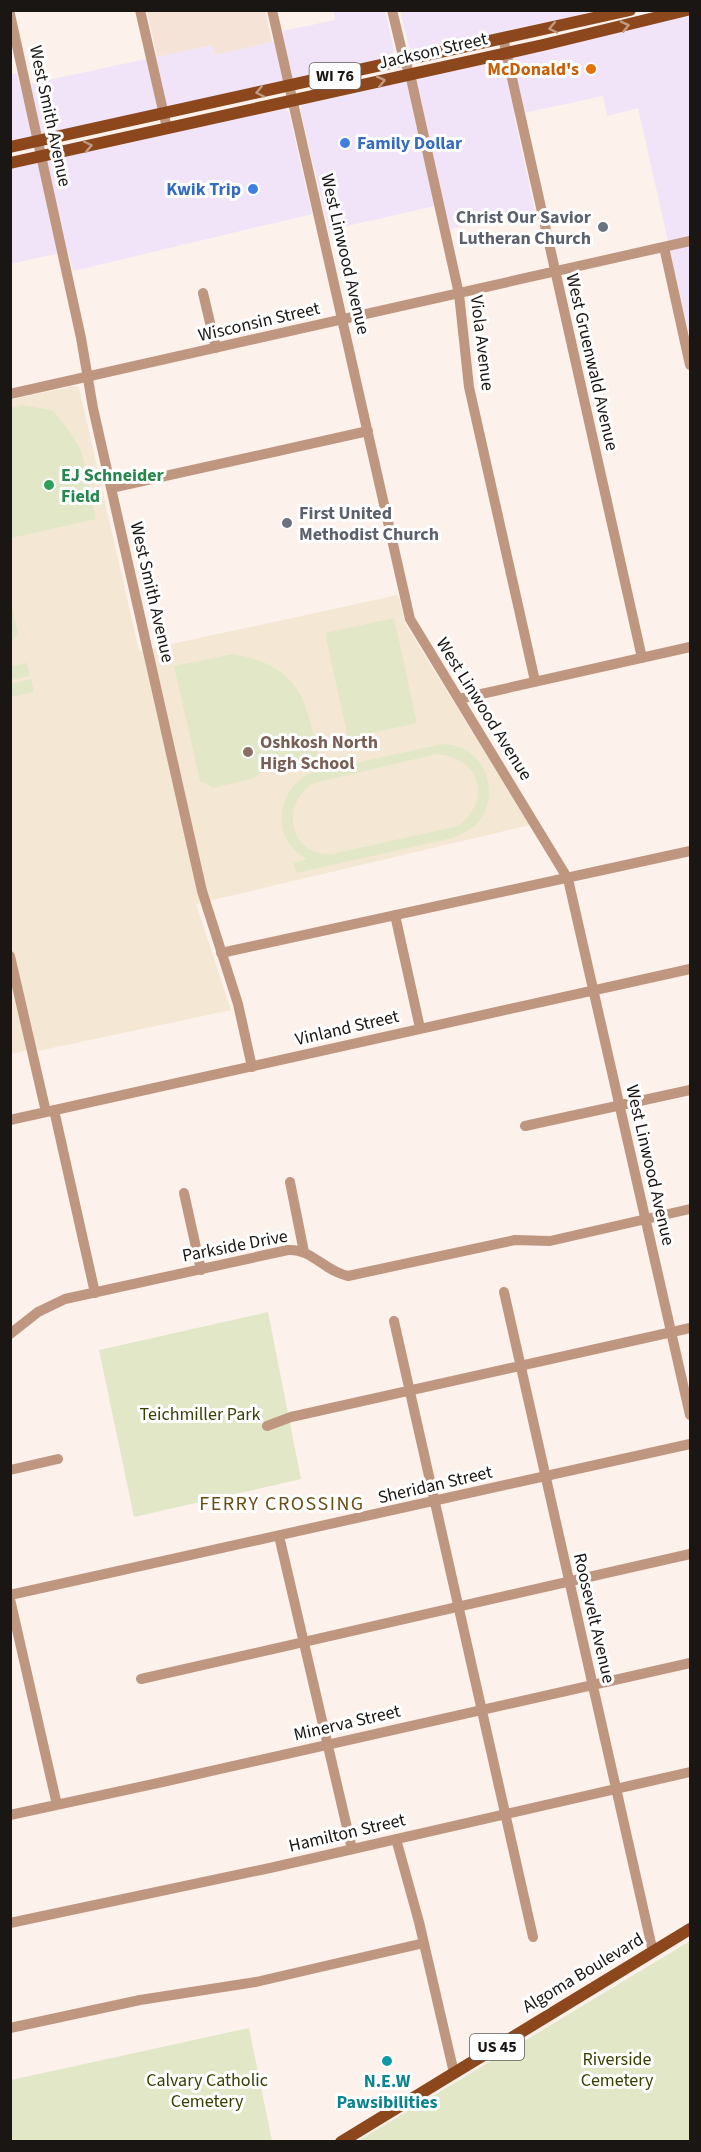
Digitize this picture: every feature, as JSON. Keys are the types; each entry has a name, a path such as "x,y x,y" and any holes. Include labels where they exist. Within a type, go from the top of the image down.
{"main road":[{"name":"Jackson Street","path":"10,147 630,10"},
{"name":"Jackson Street","path":"10,163 293,101 687,10"},
{"name":"Algoma Boulevard","path":"341,2142 690,1929"}],"street":[{"path":"140,10 167,128"},
{"name":"West Linwood Avenue","path":"272,10 410,619 568,879 690,1415"},
{"name":"Viola Avenue","path":"392,10 404,60 410,74 459,294 469,387 535,681"},
{"name":"West Smith Avenue","path":"10,15 39,141 111,488 202,891 241,1016 252,1066"},
{"name":"West Gruenwald Avenue","path":"503,38 642,658"},
{"name":"Wisconsin Street","path":"10,394 690,242"},
{"path":"664,247 690,365"},
{"path":"203,293 216,348"},
{"path":"111,488 368,431"},
{"path":"459,699 690,647"},
{"path":"221,953 690,851"},
{"path":"395,915 420,1028"},
{"path":"10,956 95,1293"},
{"name":"Vinland Street","path":"10,1120 690,969"},
{"path":"525,1126 690,1090"},
{"path":"290,1182 304,1252"},
{"path":"184,1193 201,1270"},
{"name":"Parkside Drive","path":"10,1334 50,1305 65,1299 288,1250 304,1252 334,1272 348,1276 515,1240 550,1241 690,1209"},
{"name":"Roosevelt Avenue","path":"504,1292 653,1952"},
{"path":"394,1321 533,1937"},
{"path":"267,1426 291,1417 690,1328"},
{"name":"Sheridan Street","path":"10,1597 690,1444"},
{"path":"10,1470 58,1460"},
{"path":"279,1536 352,1848"},
{"path":"141,1679 690,1554"},
{"path":"10,1597 57,1804"},
{"name":"Minerva Street","path":"10,1815 690,1663"},
{"name":"Hamilton Street","path":"10,1923 690,1772"},
{"path":"396,1839 424,1943 454,2073"},
{"path":"10,2028 140,2000 266,1980 424,1943"}],"shaded area":[{"path":"400,10 597,11 413,51 409,47"},
{"path":"147,11 265,11 272,42 215,55 212,45 157,57"},
{"path":"334,11 385,11 394,50 392,57 11,143 10,75 17,73 20,86 212,45 215,55 284,39 283,31 335,20"},
{"path":"690,14 690,339 638,108 607,116 603,96 514,115 535,211 450,229 444,204 329,230 301,112 302,104"},
{"path":"285,108 289,113 312,214 73,271 68,251 11,264 10,167"},
{"name":"Oshkosh North High School","path":"78,387 80,392 139,651 398,595 406,625 530,825 196,904 231,1010 38,1051 37,1048 11,1054 10,400"}],"green space":[{"name":"EJ Schneider Field","path":"22,405 51,410 72,435 81,450 96,519 11,538 11,408"},
{"path":"10,597 18,633 11,644 10,644"},
{"path":"394,618 417,723 348,738 325,633"},
{"path":"233,654 273,667 287,677 297,689 310,719 319,759 262,772 255,778 213,788 200,781 174,666"},
{"path":"27,663 30,676 11,680 11,666"},
{"path":"31,679 34,692 11,697 11,684"},
{"path":"442,744 453,745 473,755 480,763 488,782 488,802 485,812 476,824 452,838 296,873 294,863 307,859 295,851 287,840 282,815 284,802 290,791 310,773","holes":["437,754 452,757 472,771 477,781 478,792 476,804 458,826 332,854 317,852 306,847 298,838 293,815 296,803 303,792 314,783"]},
{"name":"Teichmiller Park","path":"268,1312 301,1479 134,1517 99,1350"},
{"name":"Riverside Cemetery","path":"690,1941 690,2141 358,2141"},
{"name":"Calvary Catholic Cemetery","path":"249,2028 272,2141 11,2141 11,2080"}],"place":[{"name":"McDonald's","path":"591,69"},
{"name":"Family Dollar","path":"345,143"},
{"name":"Kwik Trip","path":"253,189"},
{"name":"Christ Our Savior Lutheran Church","path":"603,227"},
{"name":"EJ Schneider Field","path":"49,485"},
{"name":"First United Methodist Church","path":"287,523"},
{"name":"Oshkosh North High School","path":"248,752"},
{"name":"N.E.W Pawsibilities","path":"387,2061"}],"district":[{"name":"FERRY CROSSING","path":"282,1504"}]}
